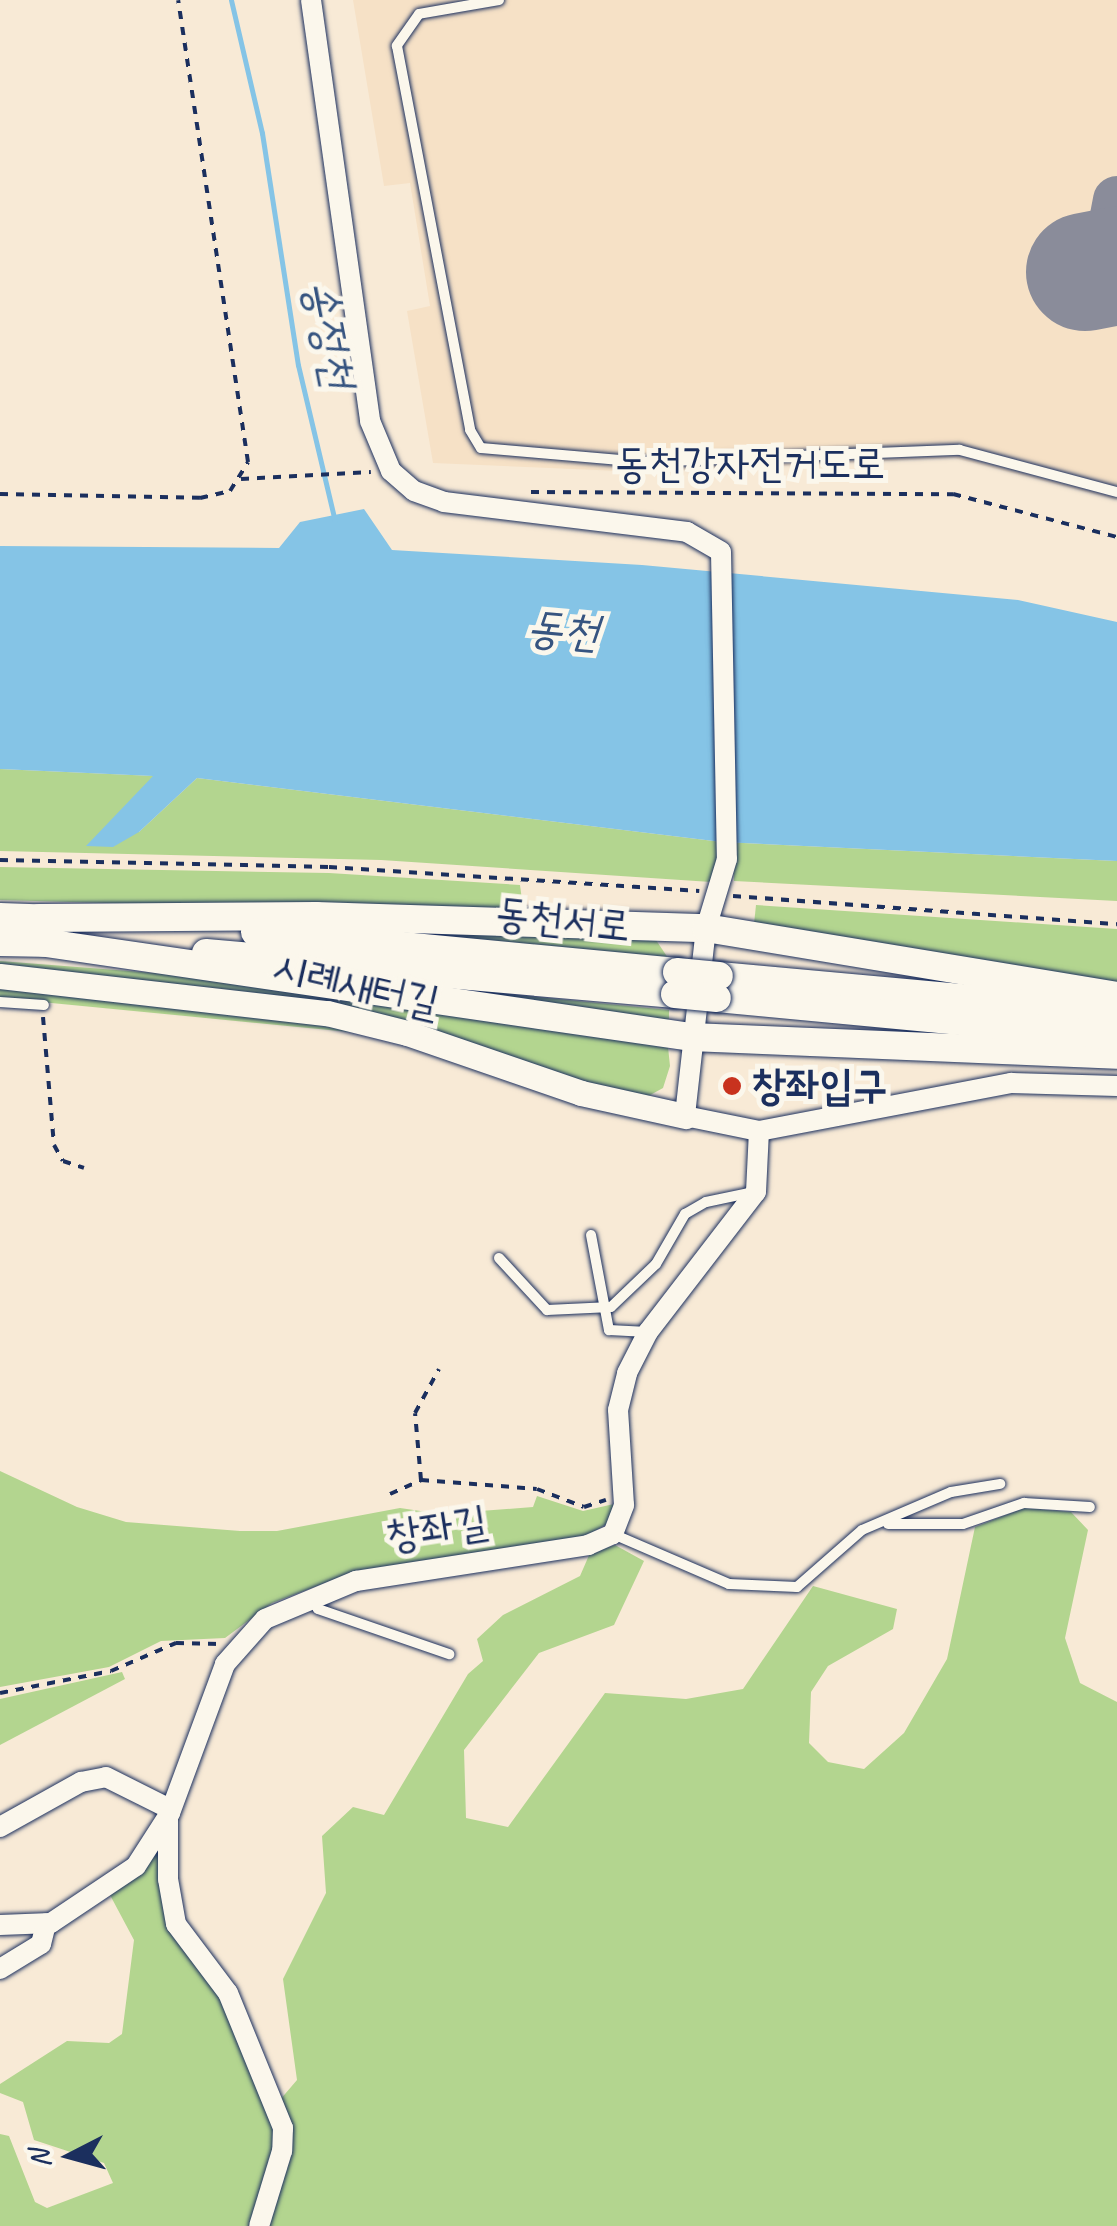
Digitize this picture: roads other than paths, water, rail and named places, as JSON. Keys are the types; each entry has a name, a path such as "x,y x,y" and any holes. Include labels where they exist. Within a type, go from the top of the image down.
{"main road":[{"path":"39,930 316,916 706,928 1117,996"},
{"name":"동천서로","path":"0,917 39,930 718,987 1117,1036"},
{"path":"39,930 692,1037 1117,1055"},
{"name":"동천서로","path":"0,942 39,930"},
{"name":"동천서로","path":"718,987 1117,1013"}],"street":[{"path":"311,0 370,421 386,471 414,491 444,502 686,532 711,542 722,558 728,844 706,928 685,1116 759,1131 1011,1083 1117,1086"},
{"name":"시례새터길","path":"0,976 346,1017 582,1093 685,1116"},
{"path":"613,1534 624,1494 618,1410 648,1332 756,1192 759,1131"},
{"name":"창좌길","path":"0,1925 46,1924 126,1876 170,1813 233,1650 266,1619 309,1597 370,1577 588,1545 613,1534"},
{"path":"0,1827 76,1784 106,1777 161,1801 170,1813 168,1880 176,1924 228,1993 282,2128 282,2151 255,2223"},
{"path":"0,1970 41,1944 46,1924"}],"lane":[{"path":"499,0 419,14 397,46 470,430 481,448 643,462 960,450 1117,492"},
{"path":"0,1002 44,1005"},
{"path":"499,1258 547,1310 607,1308 656,1264 684,1214 725,1196 756,1192"},
{"path":"591,1234 612,1333 648,1332"},
{"path":"613,1534 729,1584 764,1589 798,1587 827,1556 882,1524 951,1492 1000,1484"},
{"path":"882,1524 963,1524 1024,1503 1090,1508"},
{"path":"309,1597 318,1609 449,1654"}],"water":[{"name":"동천","path":"364,509 392,550 642,565 1018,600 1117,622 1117,861 722,842 197,778 139,832 113,847 86,846 153,776 0,769 0,546 279,548 300,522"}],"waterway":[{"name":"송정천","path":"231,0 262,133 298,365 335,521"}],"place":[{"name":"창좌입구","path":"732,1086"}]}
